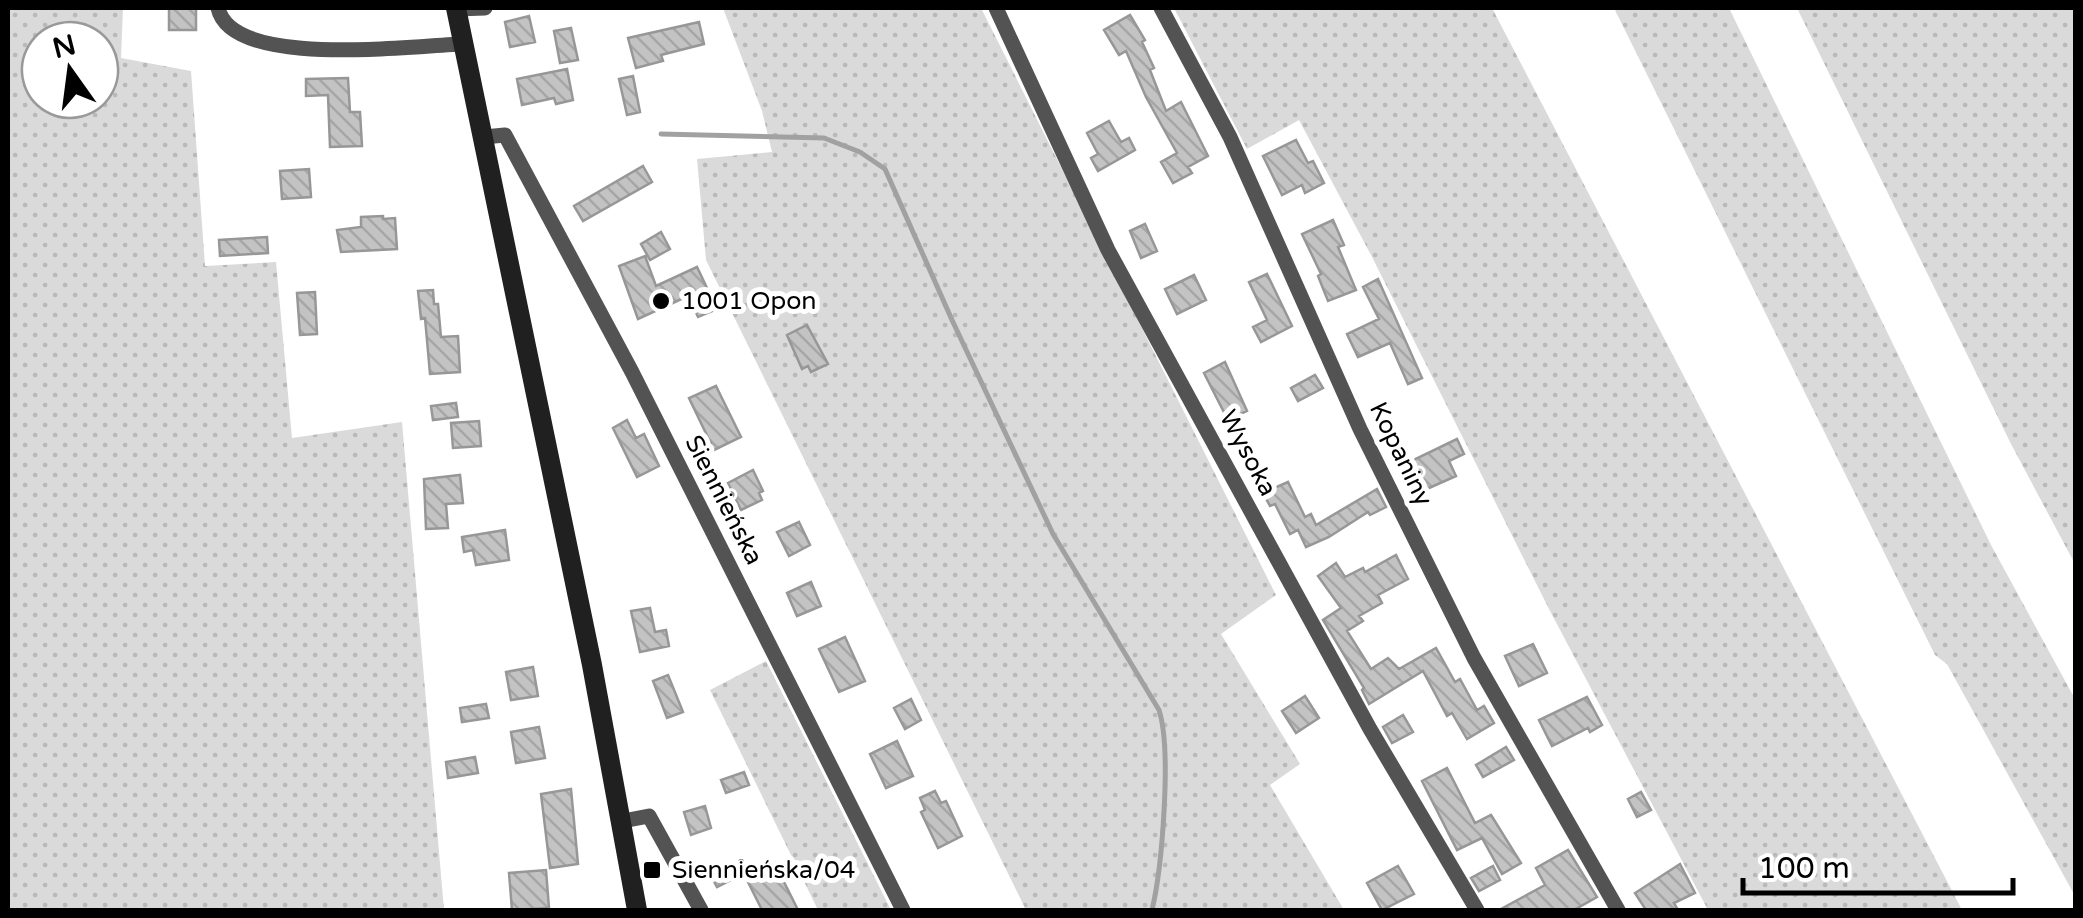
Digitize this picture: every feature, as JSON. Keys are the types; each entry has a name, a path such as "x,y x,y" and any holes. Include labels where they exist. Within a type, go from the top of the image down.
{"main road":[{"path":"456,8 638,910"}],"street":[{"path":"218,8 233,32 293,50 465,44"},
{"path":"456,8 485,8"},
{"name":"Wysoka","path":"996,8 1108,250 1360,712 1477,910"},
{"name":"Kopaniny","path":"1161,8 1230,137 1360,429 1474,658 1618,910"},
{"name":"Siennieńska","path":"484,137 505,134 632,372 902,910"},
{"path":"622,821 649,816 701,910"}],"shaded area":[{"path":"8,8 123,8 121,58 191,71 205,266 276,262 292,438 402,422 444,910 8,910"},
{"path":"723,8 981,8 1276,595 1221,634 1300,764 1270,785 1344,910 1026,910 706,260 697,159 772,152 762,111"},
{"path":"1174,8 1492,8 1962,910 1708,910 1299,120 1247,149"},
{"path":"1614,8 1729,8 1991,545 2075,699 2075,896 1947,664 1935,655"},
{"path":"1797,8 2075,8 2075,564 2011,444"},
{"path":"766,661 891,910 818,910 710,690"}],"building":[{"path":"169,8 196,8 196,30 169,30"},
{"path":"1130,15 1145,40 1142,42 1154,68 1150,70 1166,111 1181,102 1208,156 1188,167 1192,173 1173,183 1161,162 1177,153 1126,51 1119,55 1104,30"},
{"path":"529,16 535,42 510,47 505,22"},
{"path":"699,22 704,44 661,55 663,61 636,68 628,38"},
{"path":"571,28 578,60 560,63 554,31"},
{"path":"567,69 573,100 556,104 554,98 522,105 517,79"},
{"path":"633,76 640,112 627,115 619,79"},
{"path":"348,78 350,112 360,112 362,146 330,147 328,95 306,96 306,79"},
{"path":"1109,121 1121,142 1129,138 1135,150 1098,171 1091,158 1098,154 1087,133"},
{"path":"1296,140 1324,183 1305,193 1302,185 1282,195 1263,156"},
{"path":"643,166 652,182 583,221 574,206"},
{"path":"309,169 311,197 282,199 280,171"},
{"path":"361,217 395,218 397,249 341,252 337,230 361,227"},
{"path":"1333,220 1344,245 1338,247 1356,290 1328,301 1318,276 1321,274 1302,234"},
{"path":"1145,224 1157,251 1141,258 1130,231"},
{"path":"661,232 670,249 650,260 641,244"},
{"path":"267,237 268,253 220,256 219,240"},
{"path":"645,256 656,286 697,267 717,309 698,317 688,296 638,319 619,266"},
{"path":"1267,274 1292,326 1261,342 1253,327 1267,320 1249,282"},
{"path":"1194,275 1206,300 1177,314 1165,289"},
{"path":"1378,279 1422,378 1408,384 1390,343 1358,357 1347,334 1379,319 1363,287"},
{"path":"433,290 441,337 458,336 460,372 430,374 425,318 421,319 418,291"},
{"path":"315,292 317,334 300,335 297,293"},
{"path":"807,325 828,364 811,372 808,366 802,369 787,335"},
{"path":"1225,362 1247,411 1228,420 1204,373"},
{"path":"1315,375 1323,388 1298,401 1291,388"},
{"path":"716,386 741,437 714,450 689,398"},
{"path":"456,403 458,417 433,420 431,406"},
{"path":"627,420 636,438 644,434 659,466 637,477 613,428"},
{"path":"479,421 481,446 453,448 451,423"},
{"path":"1457,439 1464,454 1449,461 1456,476 1420,492 1407,463"},
{"path":"753,470 763,491 759,493 762,500 741,510 728,483"},
{"path":"460,475 463,503 446,504 448,528 426,529 424,479"},
{"path":"1288,482 1305,517 1311,514 1316,525 1377,489 1386,507 1370,515 1368,512 1306,547 1298,530 1290,534 1275,504 1270,506 1263,493"},
{"path":"799,522 810,545 789,556 777,532"},
{"path":"505,530 509,560 476,565 473,550 464,552 462,537"},
{"path":"1396,555 1408,579 1378,595 1382,603 1359,616 1363,621 1347,631 1371,669 1388,658 1399,669 1436,648 1455,682 1460,679 1477,710 1484,706 1494,723 1467,739 1452,713 1447,716 1423,671 1369,704 1364,688 1323,620 1341,608 1318,576 1336,563 1345,577 1363,568 1365,572"},
{"path":"811,582 821,606 797,616 787,593"},
{"path":"650,608 655,632 666,630 669,646 640,652 631,611"},
{"path":"845,637 865,681 839,692 819,649"},
{"path":"1533,644 1547,673 1519,686 1505,656"},
{"path":"533,667 538,696 511,700 506,672"},
{"path":"668,675 683,712 667,718 653,681"},
{"path":"1305,696 1319,718 1296,733 1282,711"},
{"path":"1587,697 1602,725 1552,746 1539,720"},
{"path":"911,699 921,720 905,729 894,708"},
{"path":"486,704 489,718 462,722 460,708"},
{"path":"1403,715 1413,732 1392,743 1383,727"},
{"path":"539,727 545,758 516,763 511,732"},
{"path":"897,741 913,776 886,788 870,754"},
{"path":"1506,747 1514,760 1483,777 1476,765"},
{"path":"475,757 478,773 448,778 446,762"},
{"path":"1447,768 1475,823 1491,815 1521,863 1502,874 1482,838 1457,850 1422,781"},
{"path":"744,772 749,785 726,793 721,780"},
{"path":"571,789 578,864 550,868 541,794"},
{"path":"935,791 941,803 946,801 962,836 938,848 921,812 925,810 920,798"},
{"path":"1641,792 1651,810 1637,817 1628,799"},
{"path":"705,806 711,828 691,835 684,812"},
{"path":"1568,850 1597,897 1574,910 1499,910 1545,885 1536,868"},
{"path":"742,859 749,871 717,887 710,874"},
{"path":"775,864 798,910 762,910 746,878"},
{"path":"1680,864 1695,893 1674,903 1678,910 1646,910 1635,893"},
{"path":"1398,866 1414,894 1382,910 1367,883"},
{"path":"1493,866 1500,880 1479,891 1471,878"},
{"path":"546,870 549,908 512,910 509,873"}],"waterway":[{"path":"661,134 824,138 860,152 885,169 1053,534 1159,710 1165,752 1164,809 1152,910"}],"place":[{"name":"1001 Opon","path":"661,301"},
{"name":"Siennieńska/04","path":"652,870"}]}
